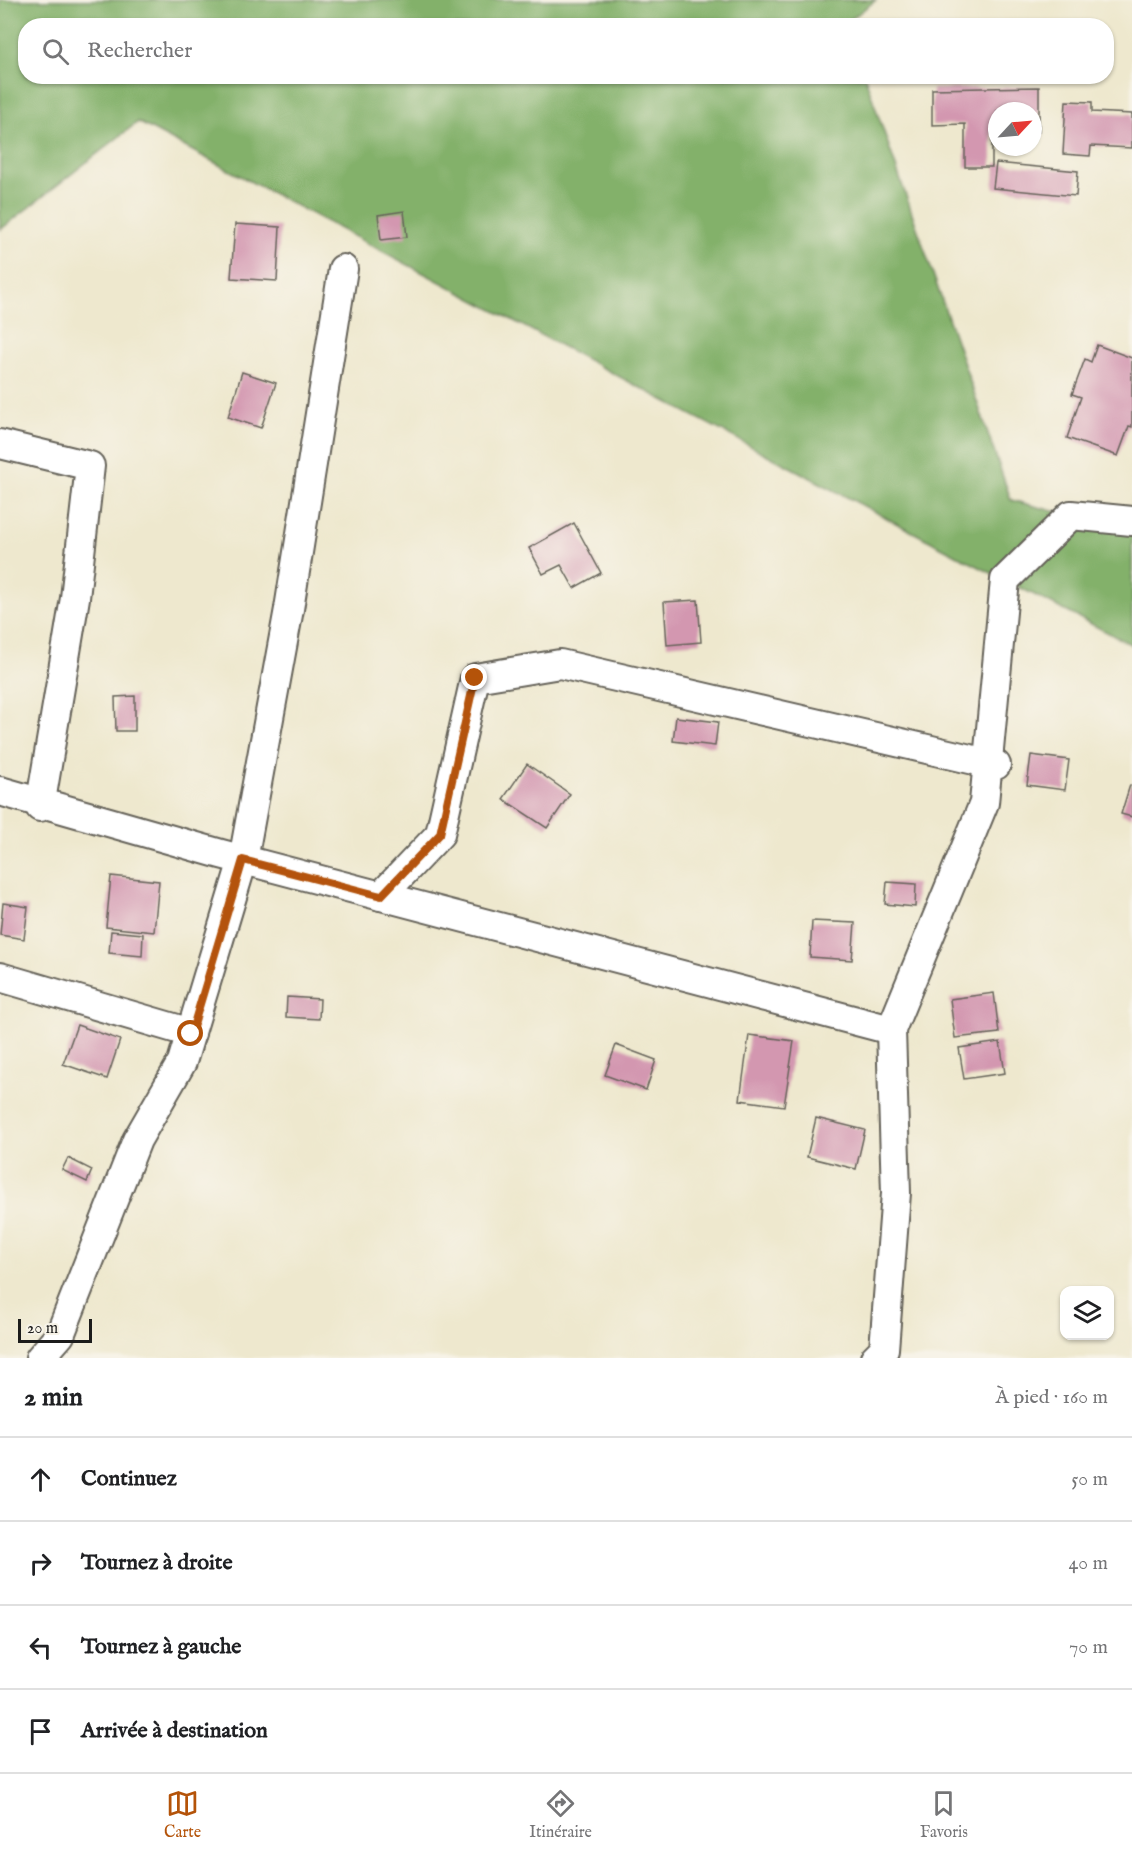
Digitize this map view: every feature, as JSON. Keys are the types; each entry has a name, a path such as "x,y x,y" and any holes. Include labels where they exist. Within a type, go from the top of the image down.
{"street":[{"path":"40,1358 60,1335 137,1140 183,1062 243,860 289,609 343,269"},
{"path":"0,444 90,466 75,598 40,805"},
{"path":"875,1358 884,1349 896,1193 891,1030 984,803 992,764 1005,579 1071,515 1132,521"},
{"path":"381,896 440,834 475,678 560,664 992,764"},
{"path":"0,791 40,805 243,860 891,1030"},
{"path":"0,977 191,1034"}],"green space":[{"path":"0,0 876,0 853,18 18,18 18,84 867,84 1011,500 1132,531 1132,645 962,558 138,122 0,230"}],"building":[{"path":"1039,87 1039,102 988,102 988,156 992,156 992,167 965,167 965,124 932,125 932,89"},
{"path":"1066,101 1092,102 1092,112 1132,114 1132,148 1091,146 1090,156 1063,154"},
{"path":"996,163 1078,171 1076,196 993,188"},
{"path":"404,211 407,237 381,240 378,215"},
{"path":"235,224 280,227 277,281 231,278"},
{"path":"1097,345 1132,358 1132,427 1129,426 1118,456 1067,438 1081,397 1072,394 1085,359 1091,362"},
{"path":"242,372 276,383 261,428 228,417"},
{"path":"574,523 601,573 574,588 561,565 543,574 529,548"},
{"path":"698,600 701,642 667,645 664,602"},
{"path":"135,696 135,731 116,731 115,697"},
{"path":"676,717 718,722 715,746 673,741"},
{"path":"1031,755 1069,760 1065,790 1027,785"},
{"path":"527,764 570,794 547,828 503,799"},
{"path":"1130,785 1132,786 1132,817 1121,814"},
{"path":"111,876 159,881 154,932 106,927"},
{"path":"887,882 916,884 915,907 885,904"},
{"path":"3,903 28,907 24,939 0,935"},
{"path":"812,921 855,923 852,960 810,957"},
{"path":"111,931 143,934 142,956 109,953"},
{"path":"994,993 999,1033 955,1038 950,999"},
{"path":"287,997 320,999 319,1019 286,1017"},
{"path":"77,1025 120,1040 107,1079 63,1064"},
{"path":"749,1035 794,1041 784,1106 740,1100"},
{"path":"1000,1042 1005,1073 964,1079 959,1048"},
{"path":"616,1045 656,1060 646,1090 605,1075"},
{"path":"816,1118 865,1130 856,1169 807,1157"},
{"path":"68,1158 92,1170 87,1182 62,1170"}],"route":[{"path":"191,1034 243,860 381,896 440,834 475,678"}]}
